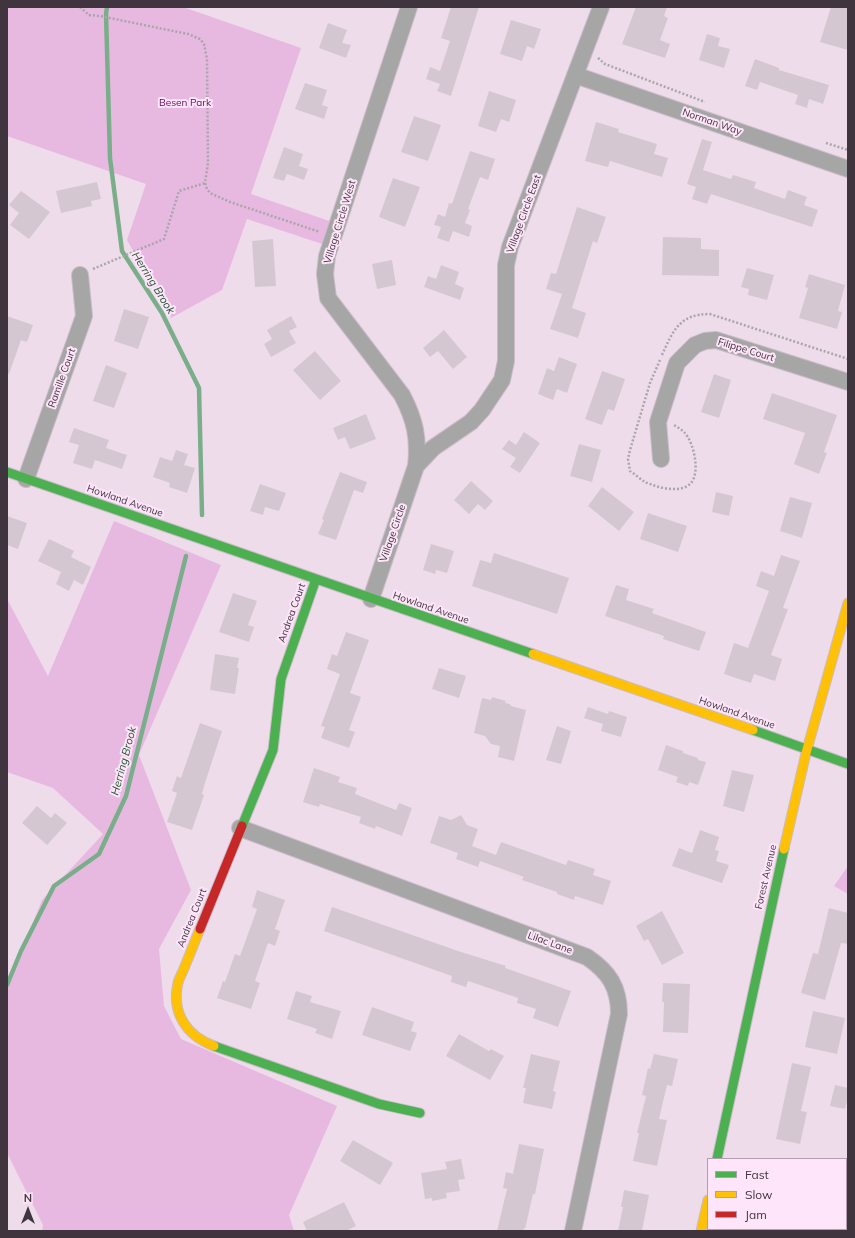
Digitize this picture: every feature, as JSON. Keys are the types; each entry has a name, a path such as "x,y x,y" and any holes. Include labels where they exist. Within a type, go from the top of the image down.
{"street":[{"name":"Village Circle West","path":"409,7 327,256 325,274 328,298 402,395 410,410 415,427 418,448 416,466"},
{"name":"Village Circle East","path":"416,466 433,448 471,422 482,410 502,380 506,361 506,265 510,247 601,7"},
{"name":"Norman Way","path":"575,75 848,169"},
{"name":"Ramille Court","path":"26,478 84,316 80,275"},
{"name":"Filippe Court","path":"662,459 658,422 677,363 695,345 705,341 716,340 848,382"},
{"name":"Village Circle","path":"371,599 416,466"},
{"name":"Howland Avenue","path":"7,472 848,764"},
{"name":"Andrea Court","path":"316,579 281,679 273,750 178,983 176,998 178,1012 184,1025 193,1035 203,1042 379,1104 420,1113"},
{"name":"Forest Avenue","path":"717,1158 767,919 807,750 842,630 848,603"},
{"name":"Lilac Lane","path":"240,828 587,957 599,965 609,976 616,990 619,1004 618,1014 573,1231"},
{"path":"702,1231 707,1205"}],"path":[{"path":"80,7 88,15 100,16 188,34 200,39 204,44 206,51 208,69 208,163 205,183 210,193 334,237"},
{"path":"597,56 605,64 707,102"},
{"path":"825,143 848,150"},
{"path":"80,275 164,240 179,191 205,183"},
{"path":"673,418 674,425 685,433 691,445 695,458 696,476 690,484 683,488 665,489 645,482 630,471 628,459 650,384 672,332 680,324 696,316 705,314 716,316 848,359"}],"green space":[{"name":"Besen Park","path":"7,7 183,7 301,48 251,194 338,224 331,247 247,219 222,290 171,318 127,240 146,184 7,136"},
{"path":"114,521 221,565 139,755 191,890 159,949 164,1006 181,1039 337,1106 289,1215 294,1231 42,1231 43,1225 7,1153 7,987 42,900 103,834 53,788 7,772 7,599 48,676"},
{"path":"848,866 848,894 834,886"}],"building":[{"path":"451,7 479,7 451,96 437,91 440,84 426,79 430,67 440,71 450,41 441,38"},
{"path":"636,7 667,7 664,16 668,18 660,40 670,44 665,58 622,44"},
{"path":"831,7 848,7 848,50 820,42"},
{"path":"511,20 541,29 534,49 527,46 522,61 500,54"},
{"path":"328,23 347,30 342,43 351,45 346,58 319,48"},
{"path":"707,34 720,38 718,46 730,49 724,68 699,60"},
{"path":"755,59 779,68 779,70 829,85 823,104 809,99 807,108 795,104 798,95 760,82 757,90 745,86"},
{"path":"305,83 327,90 322,105 328,107 324,119 295,109"},
{"path":"489,91 516,100 509,122 501,119 496,132 478,126"},
{"path":"414,116 441,125 428,161 401,152"},
{"path":"596,122 619,129 618,132 657,144 654,154 668,158 662,177 610,161 608,167 585,161"},
{"path":"702,139 712,142 703,170 731,179 733,175 756,182 754,188 785,199 788,190 807,197 804,205 818,210 812,227 711,194 707,204 692,199 696,187 687,184"},
{"path":"284,147 303,154 299,166 308,169 304,180 287,174 284,181 273,178"},
{"path":"470,151 495,159 488,180 480,177 468,209 470,210 465,223 472,226 469,237 453,231 449,242 437,238 441,227 434,225 438,214 445,217 449,203 452,204"},
{"path":"393,178 420,187 405,227 379,217"},
{"path":"97,182 101,199 91,201 92,206 61,213 56,191"},
{"path":"21,191 50,212 29,239 10,225 19,213 9,205"},
{"path":"577,207 606,217 597,243 593,241 572,308 586,313 578,338 550,329 562,294 546,289 551,273 556,274"},
{"path":"663,237 701,238 701,249 719,250 719,276 662,275"},
{"path":"273,239 276,286 255,287 252,241"},
{"path":"392,260 396,285 377,289 372,264"},
{"path":"441,265 459,272 455,284 464,288 460,300 424,287 428,276 436,279"},
{"path":"747,268 774,275 767,300 748,295 749,289 741,287"},
{"path":"809,274 845,285 838,311 842,312 837,329 799,318 808,288 805,287"},
{"path":"124,309 149,317 138,349 114,341"},
{"path":"7,316 33,325 27,342 21,340 9,374 7,373"},
{"path":"291,316 297,327 289,331 296,343 271,357 264,344 272,339 267,330"},
{"path":"444,330 467,357 453,369 438,351 430,357 423,348"},
{"path":"315,351 341,381 320,400 293,370"},
{"path":"559,357 577,364 567,393 557,389 553,400 538,394 547,368 554,371"},
{"path":"106,365 127,373 114,408 93,401"},
{"path":"602,371 625,379 614,411 608,409 602,425 585,419"},
{"path":"714,374 731,380 719,418 701,412"},
{"path":"772,393 837,415 824,452 827,453 819,474 794,464 805,433 763,419"},
{"path":"366,414 376,439 350,449 345,437 338,440 333,428"},
{"path":"74,428 109,440 106,448 127,455 122,469 95,460 92,469 73,463 79,445 69,442"},
{"path":"524,432 540,443 520,473 510,467 516,458 502,449 509,440 516,445"},
{"path":"579,444 601,450 592,482 570,476"},
{"path":"176,450 188,454 184,465 195,468 187,493 169,487 170,483 153,477 160,457 172,461"},
{"path":"340,472 367,482 363,493 354,490 336,540 318,534 324,520 322,519"},
{"path":"471,481 493,501 485,510 478,504 469,514 454,500"},
{"path":"260,484 286,493 279,511 265,507 263,515 250,511"},
{"path":"602,487 634,512 619,531 588,506"},
{"path":"716,492 733,496 729,516 712,512"},
{"path":"790,497 812,503 802,538 780,531"},
{"path":"648,513 687,526 678,552 640,539"},
{"path":"7,516 27,523 18,549 7,545"},
{"path":"49,539 74,551 71,557 91,567 83,585 74,580 69,591 56,584 61,572 38,561"},
{"path":"431,544 454,551 447,573 436,570 435,574 423,570"},
{"path":"494,553 569,578 557,614 472,586 480,560 491,563"},
{"path":"781,555 800,561 783,608 788,609 771,655 782,659 775,681 754,674 751,683 724,674 734,643 748,648 769,591 756,586 761,571 774,576"},
{"path":"616,585 629,589 626,600 654,609 652,613 706,632 699,651 663,639 664,636 605,616"},
{"path":"233,593 257,601 248,625 254,627 249,642 219,632"},
{"path":"346,632 369,640 350,693 361,697 349,730 355,732 349,748 321,738 325,727 321,726 340,674 327,669 332,654 337,656"},
{"path":"215,654 239,658 235,694 210,690"},
{"path":"439,668 466,676 459,698 432,689"},
{"path":"492,697 506,701 505,703 510,704 511,706 526,710 514,761 498,757 500,746 491,744 485,736 474,733 482,698 491,700"},
{"path":"588,707 608,714 609,711 627,717 621,737 601,731 603,724 584,718"},
{"path":"200,723 222,731 204,786 202,794 204,795 192,830 167,822 177,793 172,791 177,776 181,778"},
{"path":"557,726 571,731 561,764 546,760"},
{"path":"666,745 698,758 698,760 706,762 698,785 689,782 688,786 676,782 678,777 658,770"},
{"path":"314,768 340,777 338,782 357,788 355,794 396,810 399,803 412,808 402,836 376,826 375,829 359,823 361,817 320,804 319,807 303,802"},
{"path":"732,770 754,775 744,812 723,806"},
{"path":"37,806 51,818 55,813 67,823 47,845 22,823"},
{"path":"461,815 467,825 478,829 472,846 496,855 501,842 566,865 568,860 595,869 593,875 611,881 603,905 575,896 574,900 557,894 557,892 522,880 524,877 480,861 478,867 456,859 458,853 430,843 439,816 451,820"},
{"path":"700,830 719,837 715,850 719,851 716,861 729,865 722,883 672,866 679,848 692,853"},
{"path":"257,890 285,900 275,929 280,931 275,946 268,943 255,981 260,983 251,1009 217,998 223,981 225,982 235,954 240,956 257,909 252,907"},
{"path":"332,907 506,966 505,968 571,991 558,1027 533,1018 536,1009 517,1003 518,998 468,981 466,987 451,982 452,976 324,931"},
{"path":"829,908 848,913 848,944 841,943 825,1000 801,993 813,953 818,954"},
{"path":"662,911 684,953 662,965 648,939 644,941 636,926"},
{"path":"663,983 690,984 688,1033 663,1032"},
{"path":"296,991 312,996 310,1002 341,1011 332,1039 315,1033 317,1029 287,1019"},
{"path":"372,1007 414,1022 411,1031 417,1033 410,1051 362,1035"},
{"path":"813,1011 845,1018 837,1054 805,1047"},
{"path":"459,1034 489,1051 491,1049 504,1056 490,1080 446,1056"},
{"path":"531,1054 560,1061 553,1091 556,1092 552,1109 523,1103 526,1088 523,1088"},
{"path":"654,1054 678,1059 672,1086 667,1085 659,1119 667,1120 657,1166 633,1161 639,1133 637,1133 646,1096 642,1095 648,1068 650,1069"},
{"path":"792,1063 811,1067 801,1111 807,1112 800,1144 776,1139"},
{"path":"835,1085 848,1088 848,1098 845,1109 830,1106"},
{"path":"353,1140 393,1163 380,1185 340,1161"},
{"path":"519,1144 544,1149 535,1194 533,1194 525,1229 524,1228 523,1231 497,1231 507,1189 503,1188 506,1172 513,1174"},
{"path":"461,1159 465,1179 458,1180 460,1191 446,1193 447,1198 432,1201 432,1198 425,1199 421,1173 447,1169 445,1162"},
{"path":"624,1190 649,1195 642,1231 618,1231 623,1207 621,1207"},
{"path":"344,1202 356,1226 346,1231 307,1231 303,1222"}],"waterway":[{"name":"Herring Brook","path":"107,7 110,158 122,251 162,313 199,388 202,515"},
{"name":"Herring Brook","path":"7,985 21,951 54,886 99,854 126,796 186,556"}],"traffic: fast":[{"path":"7,472 533,654"},
{"path":"242,826 273,750 281,679 316,579"},
{"path":"753,730 848,764"},
{"path":"717,1158 784,849"},
{"path":"214,1046 379,1104 420,1113"}],"traffic: slow":[{"path":"784,849 806,753 848,603"},
{"path":"533,654 753,730"},
{"path":"200,929 179,981 176,994 177,1004 183,1022 189,1030 204,1042 214,1046"},
{"path":"701,1231 707,1204"}],"traffic: jam":[{"path":"200,929 242,826"}]}
